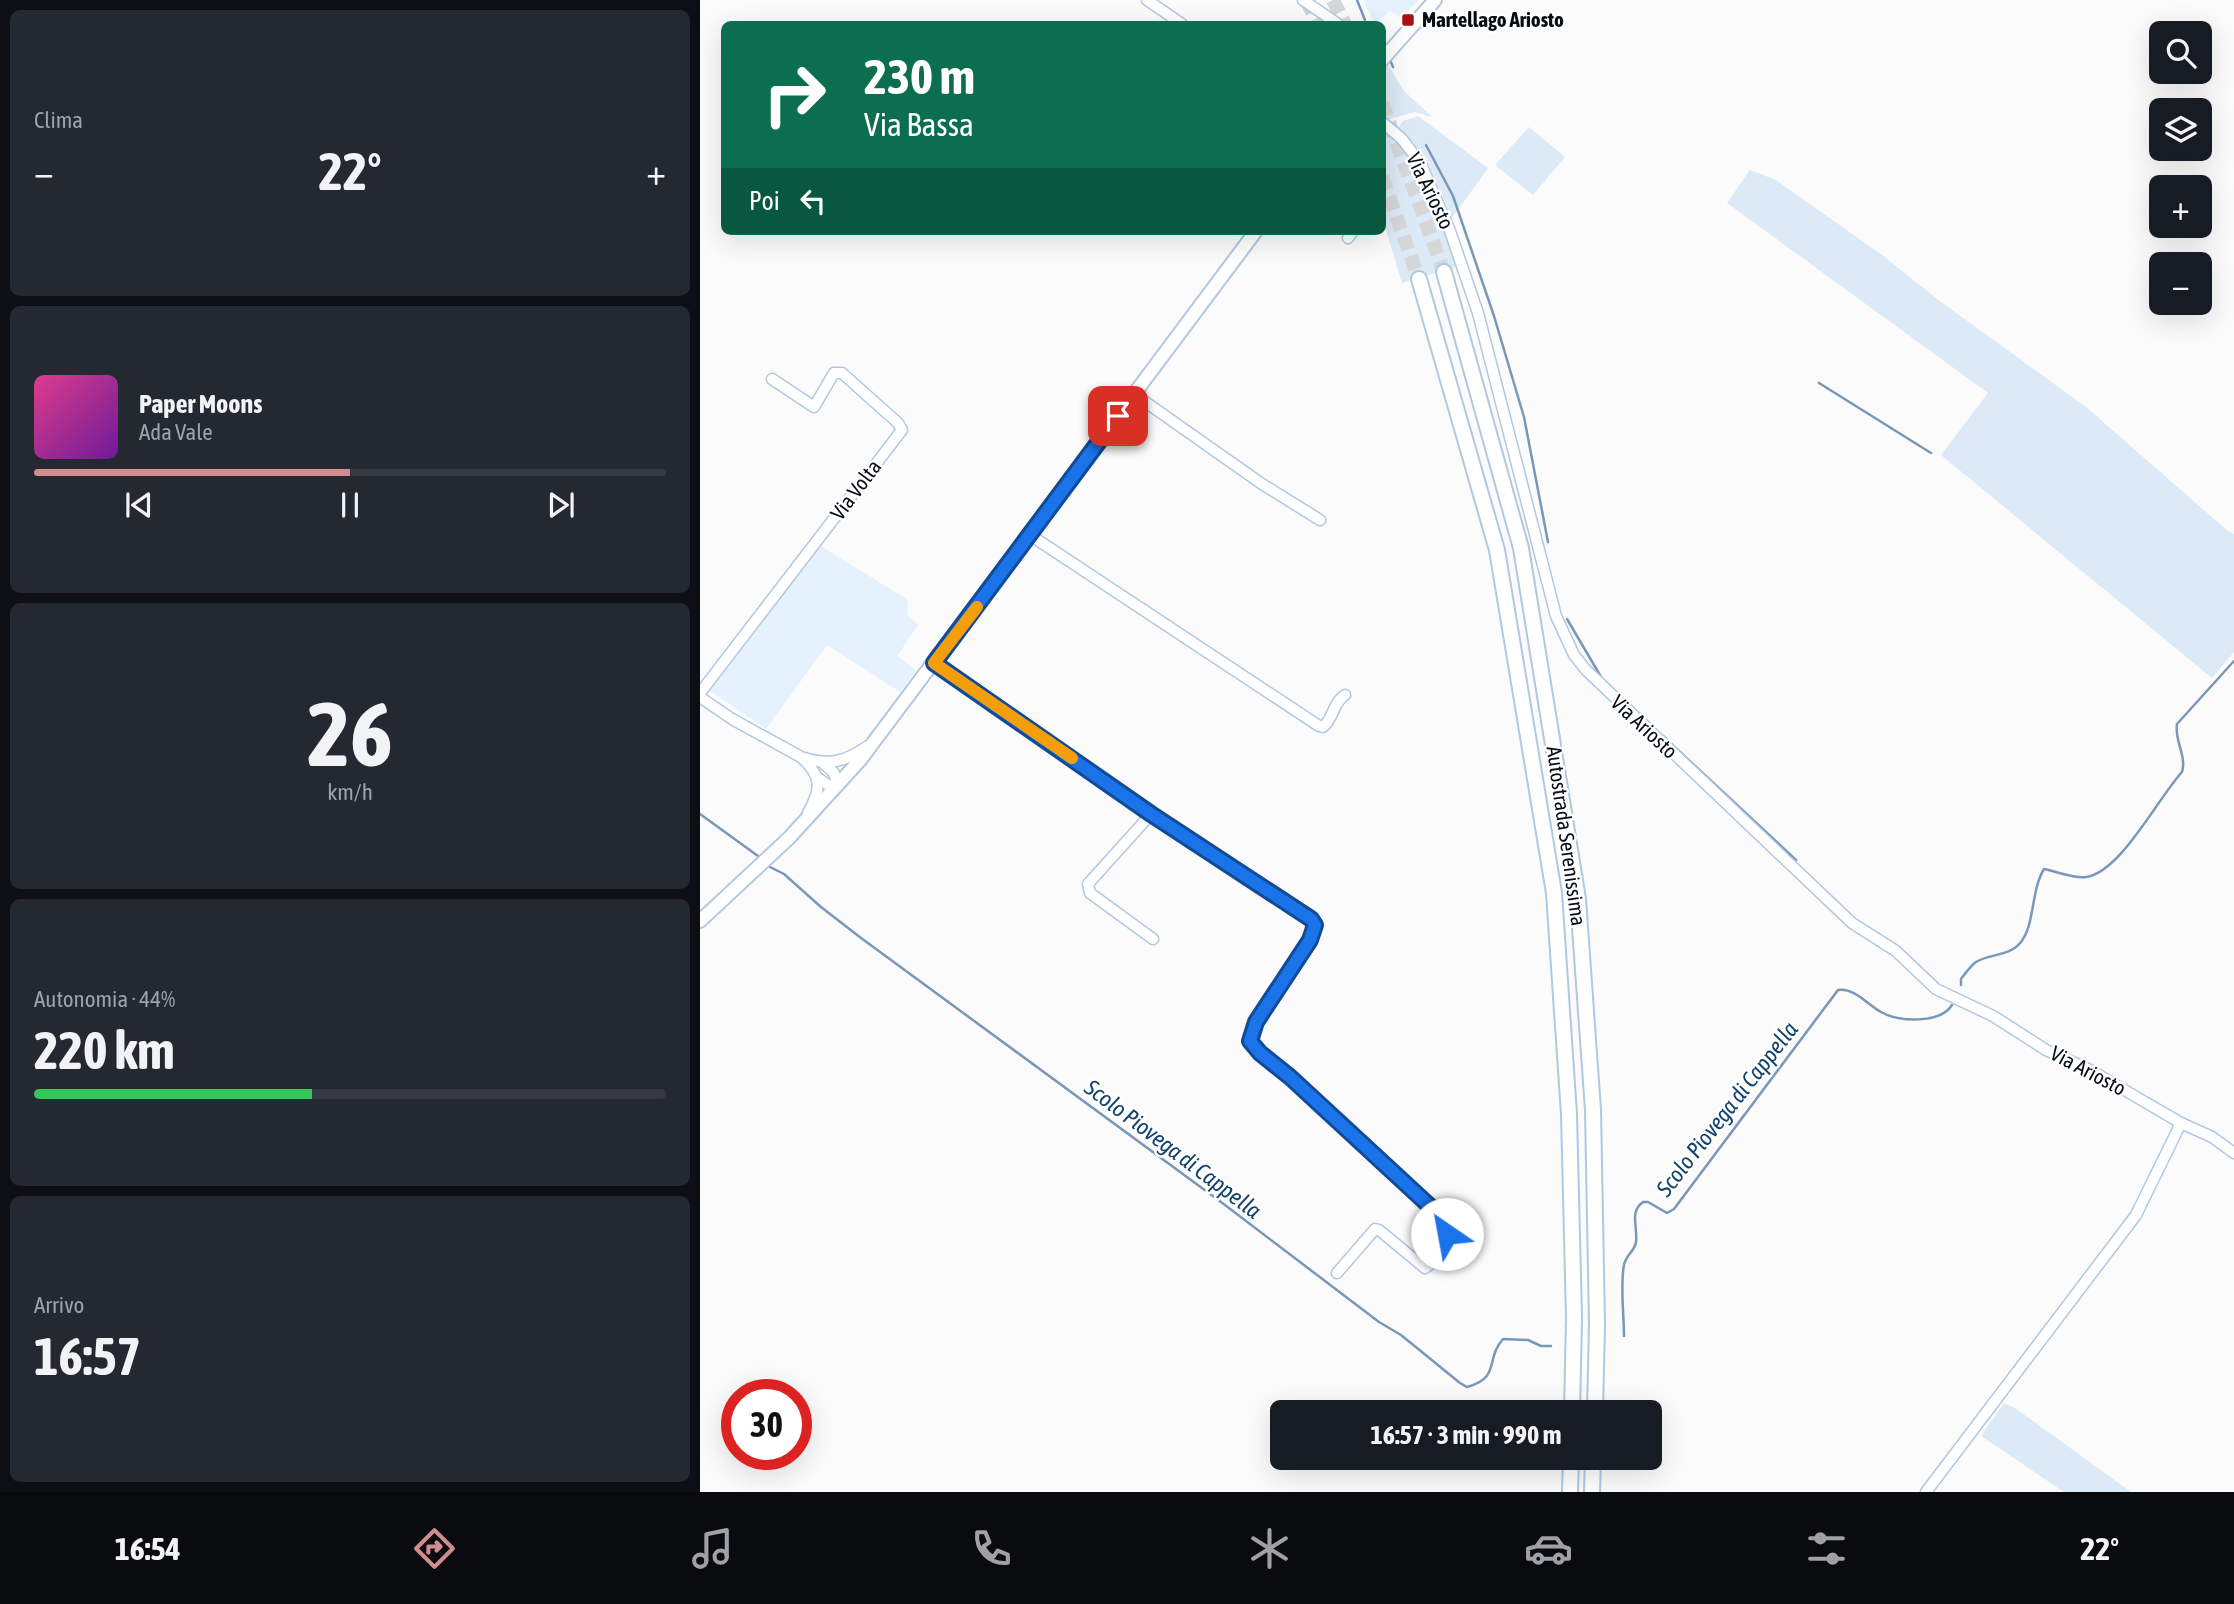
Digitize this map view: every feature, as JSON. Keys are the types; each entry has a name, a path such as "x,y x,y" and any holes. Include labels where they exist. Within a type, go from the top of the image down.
{"highway":[{"name":"Autostrada Serenissima","path":"1444,272 1521,548 1578,899 1593,1110 1597,1324 1595,1400"},
{"name":"Autostrada Serenissima","path":"1419,279 1497,550 1554,893 1569,1114 1574,1318 1572,1400"},
{"path":"1570,1492 1571,1470"},
{"path":"1592,1492 1593,1470"}],"main road":[{"path":"1386,54 1435,0"},
{"path":"700,921 800,827 875,741 1253,235"}],"street":[{"path":"1147,0 1178,21"},
{"path":"1303,0 1334,21"},
{"name":"Via Ariosto","path":"1386,125 1402,139 1421,164 1450,231 1478,313 1556,617 1574,655 1586,670 1852,923 1896,951 1936,989 1993,1016 2046,1049 2091,1070 2181,1123 2212,1137 2234,1153"},
{"name":"Via Volta","path":"772,379 814,407 834,373 842,373 898,423 902,430 700,695 742,724 801,757 824,763"},
{"path":"1134,394 1262,484 1320,520"},
{"path":"1030,535 1319,726 1326,725 1338,701 1345,695"},
{"path":"934,663 1151,814 1311,919 1315,925 1310,940 1256,1022 1250,1041 1434,1210 1447,1226 1444,1243 1430,1265 1425,1268 1375,1228 1337,1273"},
{"path":"824,763 851,758 875,741"},
{"name":"Via Volta","path":"801,757 817,778"},
{"path":"800,827 816,798 817,778 828,785 838,786 834,773 824,763"},
{"path":"1151,814 1088,884 1087,889 1090,894 1153,939"},
{"path":"1926,1492 2136,1215 2181,1123"}],"shaded area":[{"path":"1363,0 1419,0 1401,18 1390,11 1378,21 1374,21"},
{"path":"1386,64 1404,91 1432,117 1415,112 1386,119"},
{"path":"1418,116 1488,168 1452,218 1425,156 1398,128 1403,121"},
{"path":"1529,127 1565,157 1533,195 1495,165"},
{"path":"1386,134 1410,159 1420,175 1437,211 1456,267 1402,283 1386,230"},
{"path":"1750,170 1776,180 1882,255 1941,302 2086,407 2234,534 2234,652 2212,678 1941,455 1988,393 1727,203"},
{"path":"819,545 908,600 907,614 918,625 897,656 916,670 900,692 827,645 766,729 707,689"},
{"path":"2004,1403 2015,1408 2131,1492 2064,1492 1981,1436"}],"waterway":[{"path":"1357,0 1365,20"},
{"path":"1390,60 1393,67"},
{"path":"1426,145 1453,196 1494,316 1524,417 1548,542"},
{"path":"1819,383 1931,453"},
{"path":"1567,619 1604,682"},
{"name":"Scolo Piovega di Cappella","path":"1961,985 1961,979 1976,962 2005,953 2021,942 2029,926 2037,887 2044,869 2086,877 2112,863 2125,849 2182,772 2183,760 2177,724 2234,661"},
{"path":"1663,736 1796,860"},
{"name":"Scolo Piovega di Cappella","path":"700,814 758,856"},
{"name":"Scolo Piovega di Cappella","path":"770,867 784,874 861,938 1221,1202 1379,1322 1401,1335 1460,1383 1467,1387 1484,1379 1503,1339 1528,1340 1541,1346 1551,1346"},
{"name":"Scolo Piovega di Cappella","path":"1624,1336 1623,1273 1625,1262 1636,1242 1636,1210 1643,1202 1667,1213 1674,1209 1838,990 1850,991 1876,1009 1898,1018 1938,1016 1952,1005"}],"tunnel":[{"path":"1306,0 1316,21"},
{"path":"1333,0 1344,21"},
{"path":"1386,114 1444,272"},
{"path":"1386,188 1419,279"}],"slow traffic":[{"path":"977,607 934,663 1072,758"}],"place":[{"name":"Martellago Ariosto","path":"1408,20"}],"route":[{"path":"1118,416 934,663 1151,814 1311,919 1315,925 1310,940 1256,1022 1250,1041 1434,1210 1447,1226 1447,1234"}]}
